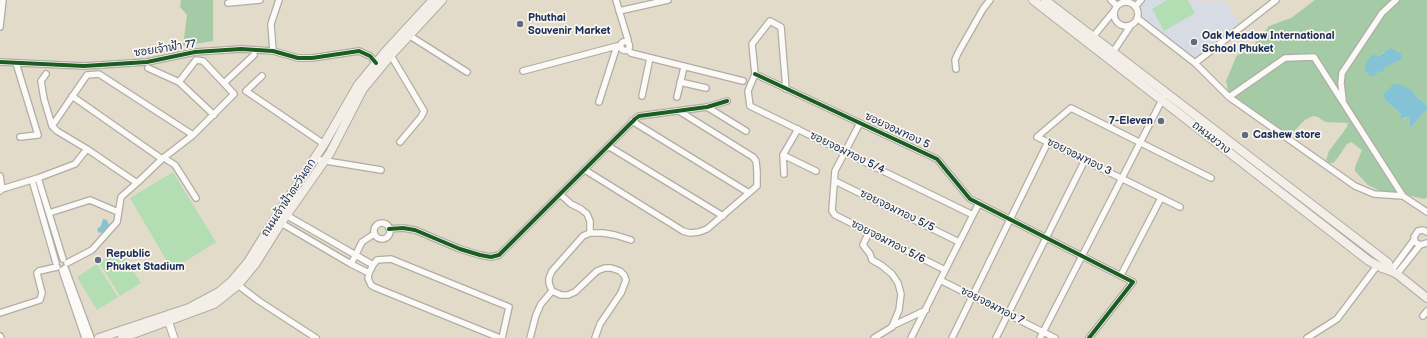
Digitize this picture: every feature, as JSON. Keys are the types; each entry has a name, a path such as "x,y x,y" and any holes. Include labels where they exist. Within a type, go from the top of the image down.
{"main road":[{"name":"ถนนเจ้าฟ้าตะวันตก","path":"99,338 214,304 238,285 256,263 283,219 330,153 364,89 389,53 433,0"},
{"name":"ถนนเจ้าฟ้าตะวันตก","path":"406,33 442,0"},
{"name":"ถนนขวาง","path":"1032,0 1091,40 1164,96 1230,142 1388,263 1394,272 1427,298"},
{"name":"ถนนขวาง","path":"1045,0 1091,40 1112,52 1224,148 1369,261 1377,266 1394,272"},
{"name":"ถนนเจ้าฟ้าตะวันตก","path":"122,338 189,308 219,292 232,281 248,262 324,144 358,85 376,63 389,53"},
{"path":"1224,148 1230,142"},
{"path":"1304,210 1310,203"}],"street":[{"path":"0,27 3,0"},
{"path":"228,3 260,0"},
{"path":"273,51 270,24 279,0"},
{"path":"616,0 630,45 628,50"},
{"path":"619,11 668,0"},
{"path":"956,69 955,60 958,53 983,9 990,0"},
{"path":"1112,0 1116,8 1114,17 1119,24 1127,26 1131,24"},
{"path":"1135,7 1141,0"},
{"path":"1195,63 1276,0"},
{"path":"1343,103 1341,82 1342,72 1382,13 1396,0"},
{"path":"1091,40 1116,8 1121,3 1128,3 1135,7 1137,14 1136,18 1112,52"},
{"path":"1136,18 1195,63 1229,97 1355,186 1374,194 1403,196"},
{"path":"755,74 752,44 770,21 781,27 786,89"},
{"path":"406,33 467,72"},
{"path":"599,102 619,46 623,42 628,42"},
{"path":"619,46 623,50 628,50 631,53 744,81"},
{"path":"523,70 619,46"},
{"name":"ซอยเจ้าฟ้า 77","path":"0,62 84,66 147,62 195,52 241,49 273,51 298,58 312,58 360,51 370,56 376,63"},
{"path":"389,53 424,111 421,117 400,142"},
{"path":"224,83 254,55"},
{"path":"1229,97 1285,58 1314,57 1403,196 1427,212"},
{"path":"642,96 650,58"},
{"path":"0,313 40,300 42,293 37,273 39,271 62,265 92,250 117,222 121,196 163,158 193,135 234,94 203,61 196,60 180,82"},
{"path":"16,63 38,135 20,137"},
{"path":"677,97 684,67"},
{"path":"148,68 180,82 214,115"},
{"path":"46,74 41,81 44,99 52,126 57,131 87,149 137,183"},
{"path":"52,126 87,75 100,74 193,135"},
{"name":"ซอยจอมทอง 5","path":"755,74 937,159 970,199 1133,282 1089,338"},
{"name":"ซอยจอมทอง 5/4","path":"755,74 748,91 750,106 972,215"},
{"path":"262,76 246,91 324,144"},
{"path":"680,82 706,88"},
{"path":"72,96 175,165 196,198"},
{"path":"1040,338 1139,142 1164,96"},
{"path":"389,229 403,228 415,230 460,249 480,255 492,257 499,255 632,121 639,116 707,107 727,101"},
{"path":"707,107 746,131"},
{"name":"ซอยจอมทอง 3","path":"1139,142 1071,108 1037,137 1180,207"},
{"path":"585,170 683,231 690,233 699,232 707,228 757,186 756,161 753,157 679,111"},
{"path":"632,121 749,193"},
{"path":"835,181 836,171 844,152 860,123"},
{"path":"784,174 783,155 798,129"},
{"path":"952,338 1048,142"},
{"path":"1139,142 1211,178"},
{"path":"608,146 723,216"},
{"path":"0,176 1,190 75,164 87,149"},
{"path":"783,155 816,171"},
{"path":"314,159 381,170"},
{"path":"996,338 1086,160"},
{"path":"38,178 49,213 62,265 91,338"},
{"path":"32,180 62,265 85,338"},
{"name":"ซอยจอมทอง 5/6","path":"835,181 832,211 835,215 945,270"},
{"name":"ซอยจอมทอง 5/5","path":"835,181 959,242"},
{"path":"560,194 571,204 587,214 590,222 590,232"},
{"path":"1120,275 1161,198"},
{"path":"49,213 90,200 118,212"},
{"path":"911,338 978,203"},
{"path":"283,219 373,265"},
{"path":"283,219 351,264 369,273"},
{"path":"374,234 375,227 379,224 386,225 389,229"},
{"path":"374,234 378,238 383,239 388,237 389,229"},
{"path":"1394,272 1414,240 1414,234 1418,230 1427,230"},
{"path":"595,338 600,324 621,294 626,280 624,275 620,271 611,268 605,268 597,271 575,292 568,296 552,291 549,278 552,271 583,236 590,232 615,235 631,240"},
{"path":"869,232 863,245 870,254 872,260 892,274 898,283 901,294 899,310 892,327"},
{"path":"351,264 362,242 374,234"},
{"path":"1414,240 1420,245"},
{"path":"1394,272 1420,245 1427,243"},
{"path":"391,259 509,306 501,338 374,287 370,282 369,273 377,260 391,259"},
{"path":"1307,338 1337,319 1377,266"},
{"name":"ซอยจอมทอง 7","path":"940,280 1055,338"},
{"path":"238,285 259,301 316,338"},
{"path":"530,338 536,315 541,304 552,291"},
{"path":"874,338 926,310"},
{"path":"168,318 174,338"}],"shaded area":[{"name":"Oak Meadow International School Phuket","path":"1138,0 1225,1 1241,26 1195,57 1191,58 1139,18 1140,12 1137,6"}],"green space":[{"path":"181,0 213,0 213,41 183,46 187,15 180,7"},
{"path":"1167,0 1188,0 1195,13 1164,31 1152,9"},
{"path":"1315,0 1427,0 1427,106 1412,90 1386,101 1400,113 1402,121 1406,117 1409,117 1410,128 1427,109 1427,198 1424,199 1398,193 1380,191 1368,185 1355,171 1355,167 1362,150 1351,142 1347,144 1333,163 1329,163 1326,160 1329,151 1347,127 1348,123 1325,122 1318,117 1313,116 1305,120 1289,136 1279,134 1271,130 1243,107 1228,90 1226,81 1237,55 1249,51 1269,26 1291,18","holes":["1384,52 1402,59 1384,67 1374,76 1377,57"]},
{"path":"173,172 216,242 172,270 130,198"},
{"path":"120,250 141,283 120,296 99,263"},
{"path":"97,264 118,297 97,310 77,277"}],"water":[{"path":"1391,48 1401,54 1402,59 1385,67 1383,72 1380,71 1374,76 1369,76 1365,70 1365,63 1373,54 1377,57"},
{"path":"1394,84 1398,84 1412,90 1427,106 1427,109 1410,128 1409,117 1405,117 1402,121 1400,113 1386,101 1383,94"},
{"path":"103,219 107,220 109,225 103,232 99,233 97,229 101,226"}],"cycle path":[{"path":"0,62 84,66 147,62 195,52 241,49 273,51 298,58 312,58 359,51 370,56 376,63"},
{"path":"755,74 937,159 970,199 1133,282 1089,338"},
{"path":"389,229 403,228 415,230 460,249 480,255 491,257 499,255 639,116 707,107 727,101"}],"place":[{"name":"Phuthai Souvenir Market","path":"520,24"},
{"name":"Oak Meadow International School Phuket","path":"1194,42"},
{"name":"7-Eleven","path":"1161,121"},
{"name":"Cashew store","path":"1245,135"},
{"name":"Republic Phuket Stadium","path":"98,260"}]}
